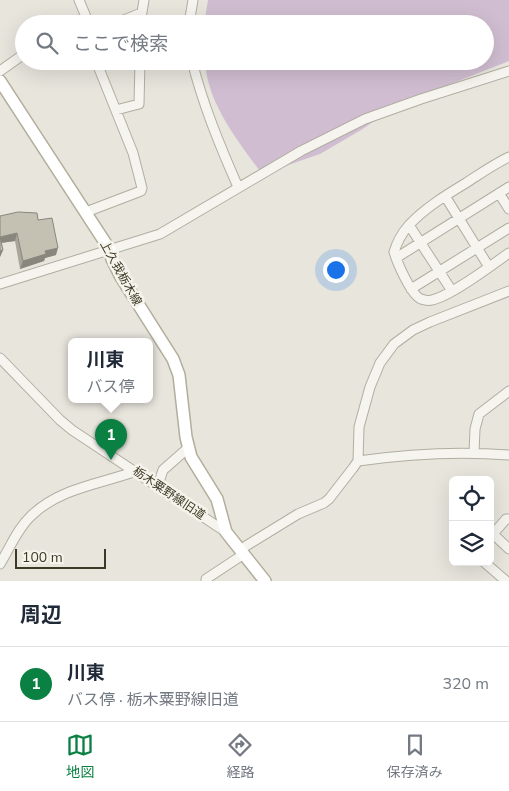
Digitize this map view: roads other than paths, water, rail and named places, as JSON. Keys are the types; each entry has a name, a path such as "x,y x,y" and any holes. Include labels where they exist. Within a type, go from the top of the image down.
{"main road":[{"name":"上久我栃木線","path":"0,81 110,250 112,259 122,277 173,359 178,375 188,448 196,466 217,499 226,532 265,581"}],"street":[{"path":"80,0 86,15"},
{"path":"136,15 141,13 144,0"},
{"path":"190,15 193,0"},
{"path":"0,71 15,60"},
{"path":"86,212 141,191 142,188 133,152 100,70"},
{"path":"116,110 139,104 140,70"},
{"path":"194,70 198,86 218,140 238,187"},
{"path":"0,284 160,234 301,151 365,119 509,71"},
{"path":"509,157 445,196 409,225 396,243 394,252 411,289 416,296 426,301 432,301 452,291 509,253"},
{"path":"396,258 509,187"},
{"path":"499,193 509,209"},
{"path":"445,196 489,268"},
{"path":"409,225 452,291"},
{"path":"411,289 509,228"},
{"path":"206,581 206,579 243,551 298,514 324,503 334,493 358,461 359,427 370,388 380,363 394,344 413,330 430,322 509,291"},
{"name":"栃木粟野線旧道","path":"0,358 72,430 158,485 226,532"},
{"path":"474,453 475,429 479,414 509,391"},
{"path":"158,485 163,470 188,448"},
{"path":"358,461 378,458 474,453 509,455"},
{"path":"0,564 18,532 32,515 53,500 78,489 136,471"},
{"path":"509,518 493,534 509,549"},
{"path":"489,566 506,581"}],"place":[{"name":"川東","path":"111,460"}]}
